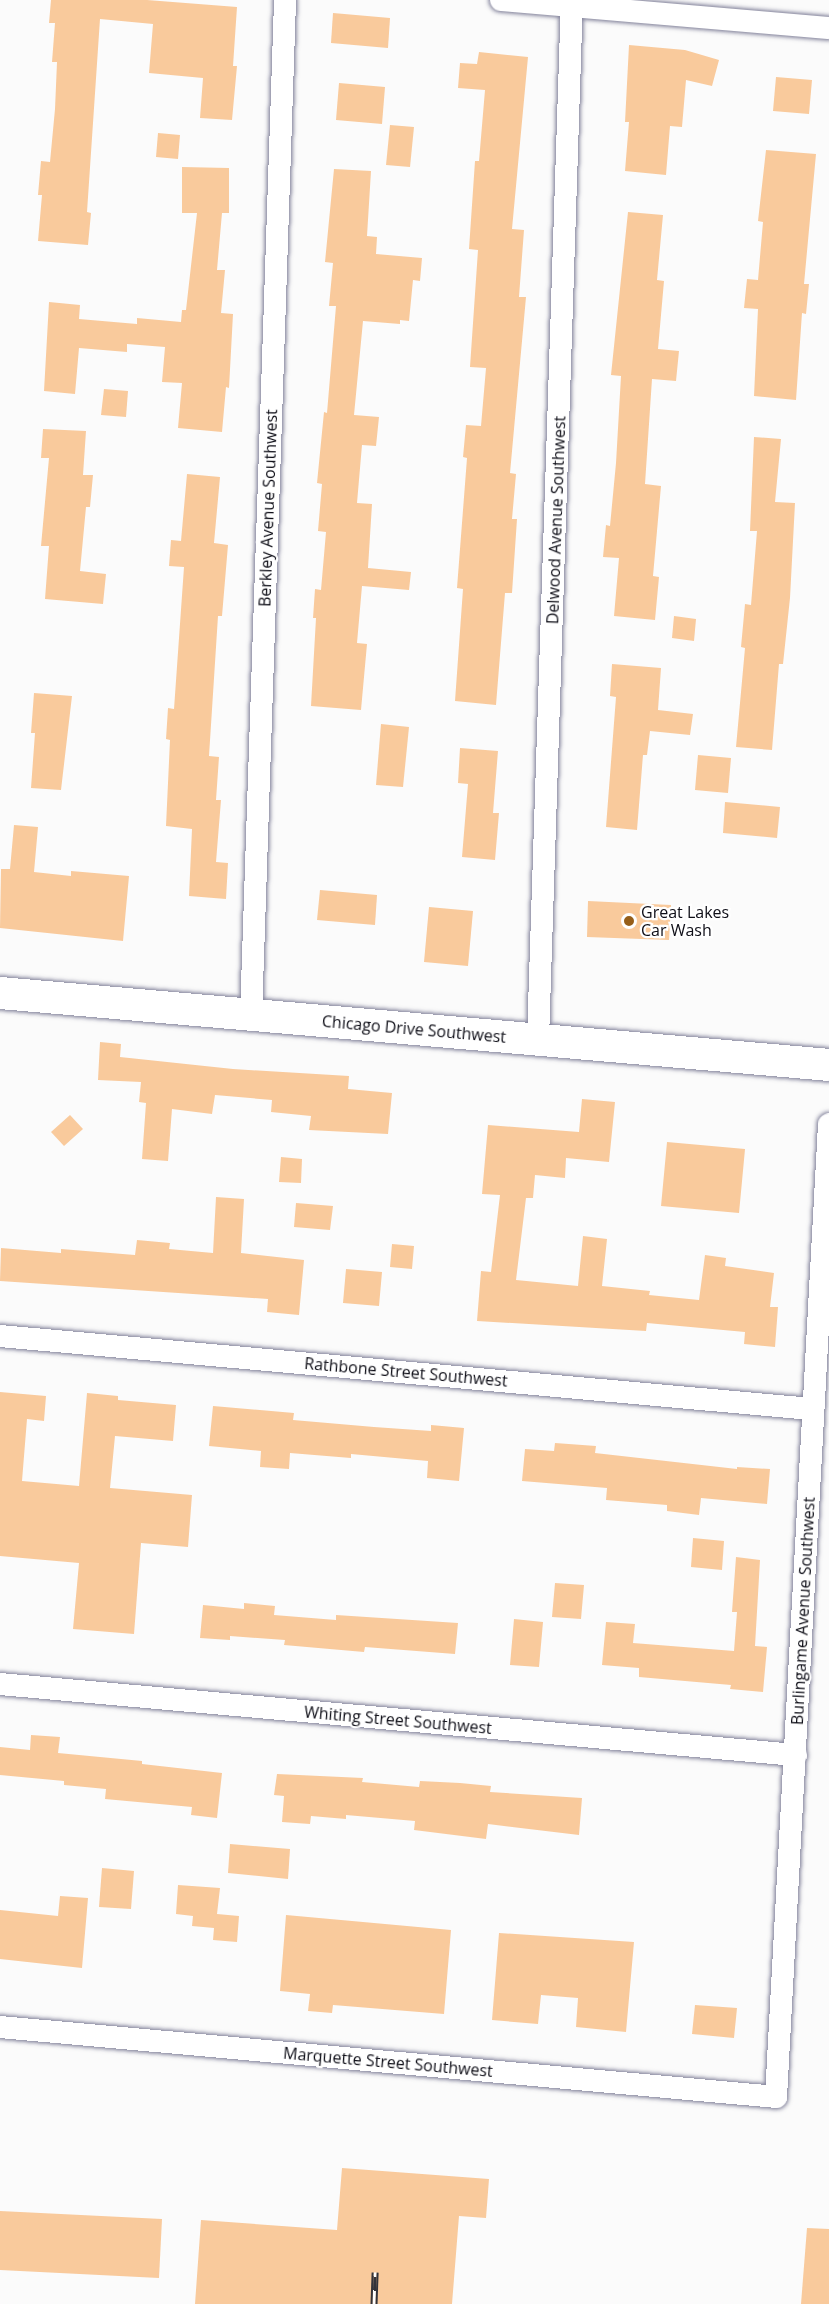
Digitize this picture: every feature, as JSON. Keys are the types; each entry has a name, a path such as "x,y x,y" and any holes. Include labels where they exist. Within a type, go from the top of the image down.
{"main road":[{"name":"Chicago Drive Southwest","path":"0,993 829,1065"}],"street":[{"name":"Berkley Avenue Southwest","path":"251,1016 285,0"},
{"path":"501,0 572,3 829,28"},
{"name":"Delwood Avenue Southwest","path":"538,1039 572,3"},
{"name":"Burlingame Avenue Southwest","path":"776,2097 829,1124"},
{"name":"Rathbone Street Southwest","path":"0,1336 812,1408"},
{"name":"Whiting Street Southwest","path":"0,1684 796,1755"},
{"name":"Marquette Street Southwest","path":"0,2027 776,2097"}],"building":[{"path":"51,0 147,0 237,7 233,66 237,66 232,120 200,118 203,78 149,73 153,24 100,19 87,212 91,213 88,245 38,241 42,195 38,195 41,161 50,162 55,109 57,62 52,62 55,23 49,23"},
{"path":"333,13 390,18 388,48 331,43"},
{"path":"629,45 685,50 719,60 712,86 686,80 682,127 670,126 666,175 625,171 629,122 625,122"},
{"path":"479,52 528,57 512,229 524,230 519,297 526,297 510,473 516,474 512,519 517,519 512,593 505,593 496,705 455,701 463,589 457,588 467,458 463,457 466,425 481,426 486,368 470,367 478,250 469,249 475,161 479,161 485,90 458,88 460,63 477,64"},
{"path":"776,77 812,80 809,114 773,111"},
{"path":"339,83 385,87 382,124 336,120"},
{"path":"390,125 414,127 410,167 386,165"},
{"path":"158,133 180,135 178,159 156,157"},
{"path":"766,150 816,154 804,284 809,284 806,314 802,313 796,400 754,396 758,309 744,308 747,279 758,280 763,222 758,221"},
{"path":"182,167 229,168 229,213 222,213 217,270 225,270 221,313 233,314 229,388 226,387 222,432 178,428 182,383 162,382 165,347 127,344 127,352 79,348 75,394 44,391 49,302 80,305 79,319 137,324 137,318 181,322 182,310 186,310 197,213 182,213"},
{"path":"334,169 371,171 367,236 377,237 376,254 422,258 420,281 413,280 409,321 400,320 400,324 363,321 354,415 379,417 376,446 362,445 357,503 372,504 368,568 411,572 409,590 362,586 357,643 367,644 361,710 311,706 316,618 313,618 315,589 321,590 326,532 318,531 322,484 317,483 324,412 327,413 336,306 329,306 333,263 325,262"},
{"path":"628,212 663,215 657,280 664,281 658,349 679,351 676,381 652,379 645,484 661,486 653,576 659,577 655,620 614,616 619,558 603,557 606,525 610,526 616,463 621,376 611,375"},
{"path":"104,389 128,391 126,417 101,415"},
{"path":"43,429 86,431 83,475 93,475 90,507 86,507 80,571 106,574 103,604 45,599 49,546 41,546 49,458 41,458"},
{"path":"754,437 781,439 775,502 795,503 790,598 783,664 779,664 772,750 736,747 745,648 741,647 745,604 751,605 757,531 750,531"},
{"path":"187,474 220,477 214,543 228,545 222,616 218,616 209,756 219,757 216,800 221,800 216,862 228,863 226,899 189,896 192,829 166,826 170,740 166,739 168,708 174,709 184,567 169,566 171,540 181,541"},
{"path":"674,616 696,619 694,641 672,638"},
{"path":"612,664 661,668 658,710 693,714 690,735 650,731 647,755 643,755 637,830 606,827 616,697 610,696"},
{"path":"34,693 72,696 61,790 31,788 35,733 31,733"},
{"path":"381,724 409,727 403,787 376,785"},
{"path":"460,748 498,751 493,813 499,813 495,860 462,857 468,784 458,783"},
{"path":"698,755 731,758 728,793 695,790"},
{"path":"725,802 780,807 777,838 723,833"},
{"path":"14,825 38,827 34,872 71,876 71,871 129,876 123,941 0,928 1,869 10,869"},
{"path":"320,890 377,895 375,925 317,920"},
{"name":"Great Lakes Car Wash","path":"588,901 671,905 669,940 587,937"},
{"path":"429,907 473,911 468,966 424,962"},
{"path":"100,1042 121,1044 120,1057 233,1069 349,1076 348,1089 392,1093 388,1134 309,1130 311,1116 271,1112 272,1100 215,1095 212,1114 172,1109 168,1161 142,1159 146,1103 139,1102 141,1082 98,1080"},
{"path":"582,1099 615,1102 609,1162 566,1158 565,1178 535,1175 533,1198 526,1198 516,1280 578,1286 583,1236 607,1239 602,1286 650,1291 649,1295 699,1300 705,1255 726,1258 725,1266 774,1273 770,1307 778,1307 775,1347 744,1344 745,1332 647,1323 646,1331 477,1321 481,1271 491,1272 500,1195 482,1194 488,1125 579,1132"},
{"path":"70,1115 83,1129 64,1146 51,1132"},
{"path":"667,1142 745,1149 739,1213 661,1206"},
{"path":"281,1157 302,1159 301,1183 279,1182"},
{"path":"216,1197 244,1199 241,1253 304,1260 299,1315 267,1312 268,1299 0,1281 1,1248 61,1253 61,1249 135,1255 137,1240 170,1243 169,1249 213,1253"},
{"path":"296,1203 333,1206 330,1230 294,1227"},
{"path":"392,1244 414,1246 412,1269 390,1267"},
{"path":"346,1269 382,1272 379,1306 343,1303"},
{"path":"0,1392 46,1396 44,1421 27,1419 22,1481 79,1486 87,1393 118,1396 118,1400 176,1405 173,1441 115,1436 110,1488 192,1495 188,1547 141,1543 134,1634 73,1629 79,1563 0,1556"},
{"path":"213,1406 294,1413 293,1420 431,1431 431,1425 464,1428 459,1481 427,1478 428,1461 351,1454 351,1458 290,1453 289,1469 260,1467 261,1451 209,1446"},
{"path":"555,1443 596,1446 595,1453 737,1469 737,1467 770,1469 767,1504 701,1498 699,1515 667,1511 667,1505 606,1500 607,1488 522,1481 525,1449 554,1451"},
{"path":"693,1538 724,1541 722,1570 691,1567"},
{"path":"736,1557 760,1560 755,1646 767,1647 763,1692 730,1689 731,1685 639,1677 639,1668 602,1665 606,1622 635,1624 633,1643 734,1651 737,1612 732,1612"},
{"path":"555,1583 584,1585 581,1619 552,1617"},
{"path":"244,1603 275,1606 274,1615 336,1620 336,1615 458,1623 455,1654 365,1647 364,1652 284,1645 285,1640 230,1636 230,1640 200,1638 203,1605 244,1609"},
{"path":"514,1619 543,1622 539,1667 510,1665"},
{"path":"31,1735 60,1737 58,1753 142,1761 142,1764 222,1773 217,1818 191,1815 192,1807 105,1799 106,1789 64,1785 64,1781 0,1775 0,1747 30,1750"},
{"path":"277,1774 363,1778 362,1782 419,1787 420,1781 460,1783 491,1786 490,1792 582,1798 579,1835 488,1824 486,1839 414,1830 415,1821 346,1815 346,1819 311,1816 310,1824 282,1822 284,1796 274,1795"},
{"path":"230,1844 290,1849 288,1879 228,1873"},
{"path":"102,1868 134,1871 131,1909 99,1907"},
{"path":"178,1885 220,1888 217,1914 239,1916 237,1942 213,1940 214,1928 192,1926 193,1916 176,1914"},
{"path":"60,1896 88,1898 82,1968 0,1959 0,1910 58,1916"},
{"path":"286,1915 451,1930 444,2014 333,2005 332,2013 308,2011 310,1994 280,1991"},
{"path":"499,1933 634,1942 626,2032 576,2027 578,1998 541,1995 538,2024 492,2020"},
{"path":"695,2005 737,2008 734,2038 692,2034"},
{"path":"342,2168 489,2179 486,2218 459,2216 452,2304 195,2304 201,2220 337,2230"},
{"path":"0,2211 162,2219 159,2278 0,2270"},
{"path":"807,2228 829,2229 829,2304 801,2304"}],"railway":[{"path":"374,2304 375,2272"}],"place":[{"name":"Great Lakes Car Wash","path":"629,921"}]}
